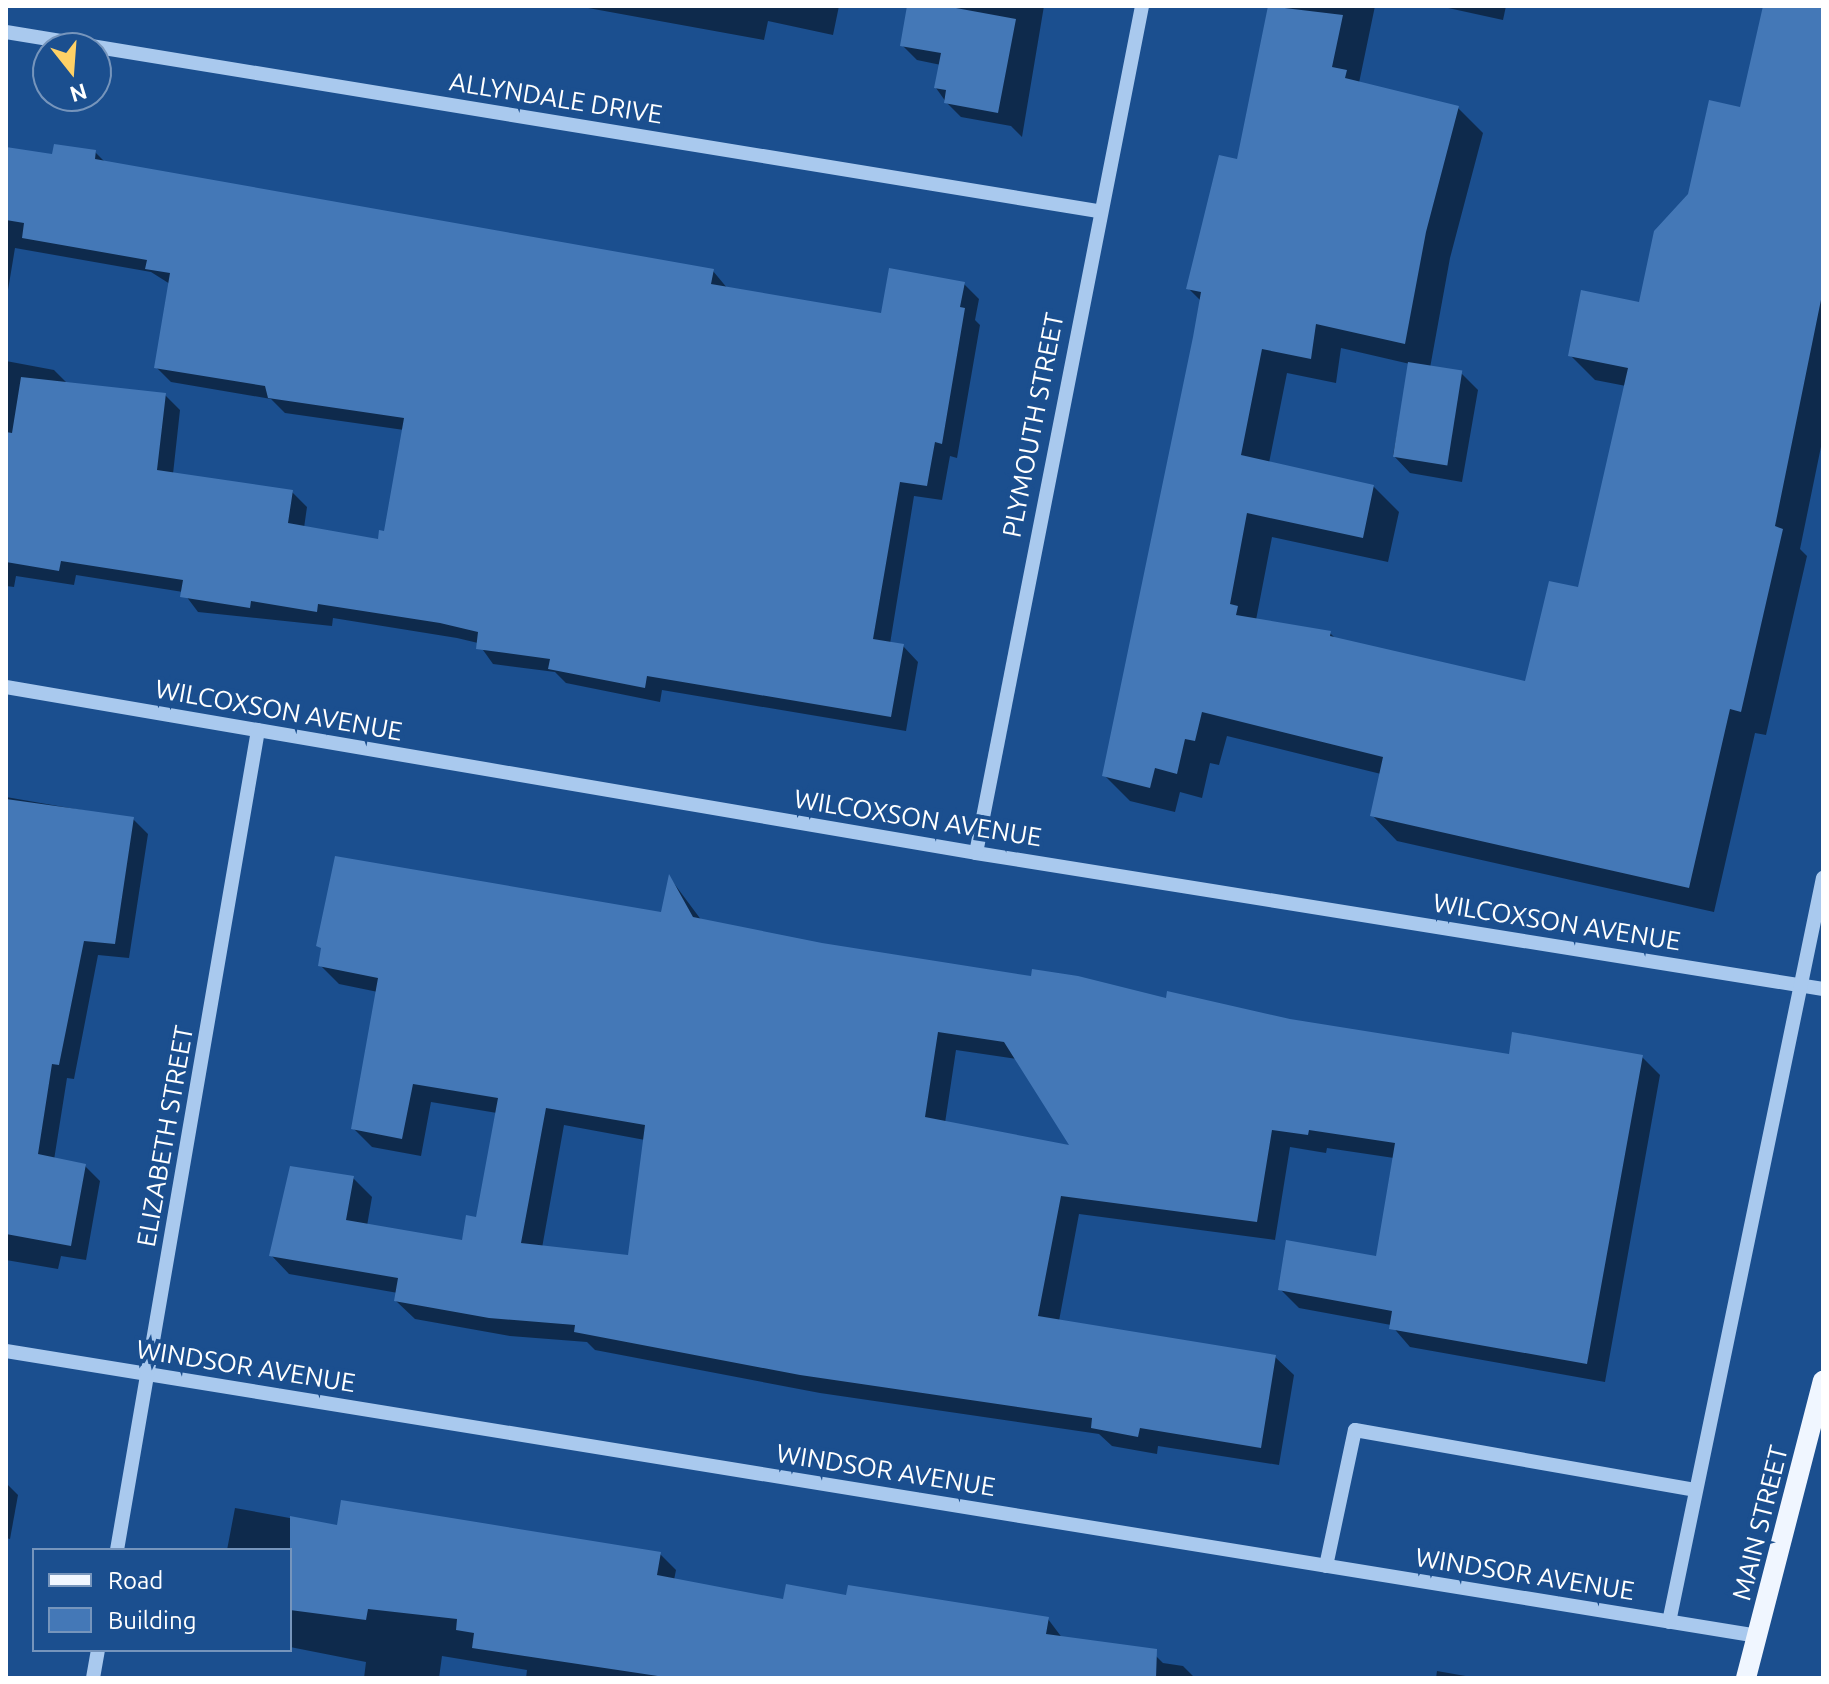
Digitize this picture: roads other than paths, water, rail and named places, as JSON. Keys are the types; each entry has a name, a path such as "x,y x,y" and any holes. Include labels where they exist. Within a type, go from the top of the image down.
{"main road":[{"name":"MAIN STREET","path":"1746,1678 1823,1381"}],"street":[{"name":"PLYMOUTH STREET","path":"976,853 1098,211 1142,6"},
{"name":"ALLYNDALE DRIVE","path":"6,32 1098,211"},
{"name":"WILCOXSON AVENUE","path":"6,687 976,853 1823,989"},
{"name":"ELIZABETH STREET","path":"117,1548 150,1375 258,730"},
{"path":"1669,1622 1823,878"},
{"name":"WINDSOR AVENUE","path":"6,1351 1758,1636"},
{"path":"1326,1566 1355,1430 1695,1490"},
{"path":"93,1678 98,1652"}]}
